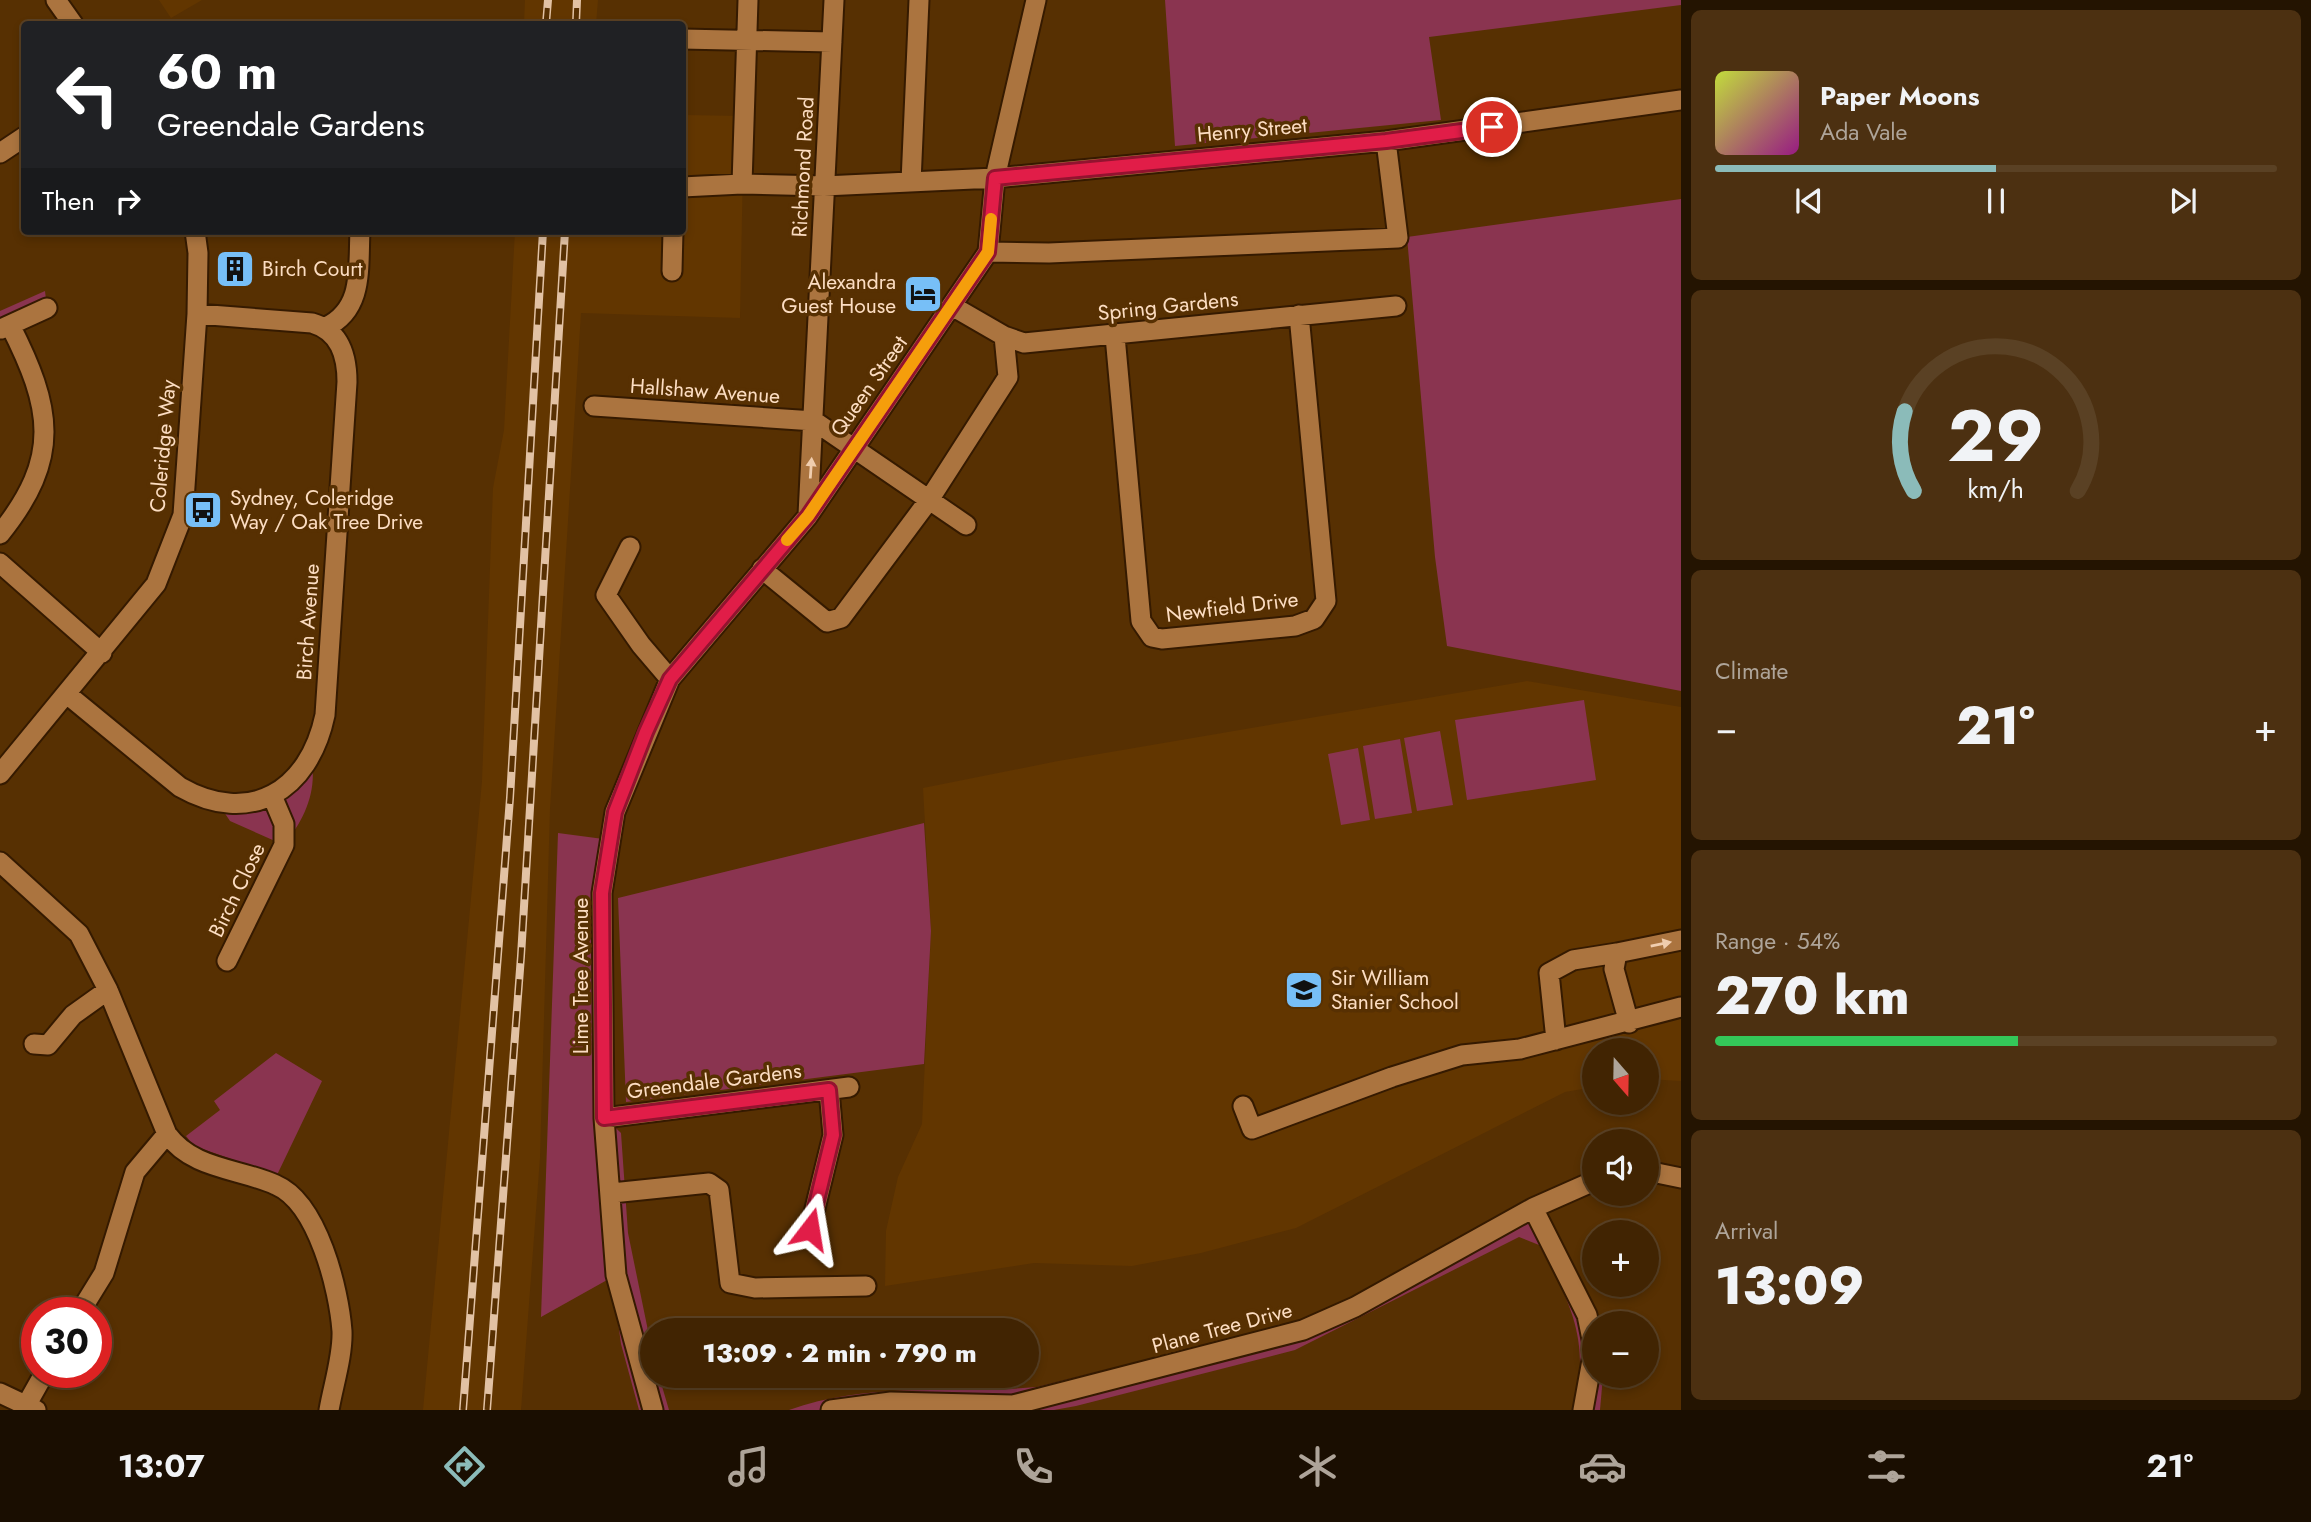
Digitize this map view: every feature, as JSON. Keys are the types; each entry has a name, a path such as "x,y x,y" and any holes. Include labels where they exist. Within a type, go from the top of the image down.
{"street":[{"path":"55,0 71,21"},
{"path":"738,184 748,40 748,0"},
{"name":"Richmond Road","path":"808,516 834,0"},
{"path":"911,182 919,0"},
{"name":"Queen Street","path":"808,516 988,252 995,178 1036,0"},
{"path":"686,39 832,42"},
{"name":"Henry Street","path":"686,187 738,184 824,186 995,178 1386,141 1681,100"},
{"path":"0,153 21,138"},
{"path":"988,252 1049,253 1398,239 1386,141"},
{"name":"Coleridge Way","path":"0,774 68,695 156,584 183,515 197,314 198,253 196,235"},
{"path":"197,314 312,323 326,327 340,320 356,294 360,235"},
{"path":"672,271 673,235"},
{"name":"Spring Gardens","path":"952,306 1004,336 1024,343 1396,306"},
{"path":"0,534 26,502 38,470 44,435 43,408 32,368 5,327 47,308"},
{"name":"Newfield Drive","path":"1115,336 1141,621 1152,637 1162,639 1295,626 1314,619 1326,601 1299,315"},
{"name":"Birch Avenue","path":"273,798 302,772 311,758 324,715 348,382 343,349 326,327"},
{"path":"762,569 827,622 835,622 929,500 1008,377 1004,336"},
{"name":"Hallshaw Avenue","path":"593,406 814,421"},
{"path":"814,421 966,525"},
{"name":"Lime Tree Avenue","path":"653,1410 616,1275 612,1193 604,1118 602,893 615,812 670,679 808,516"},
{"path":"630,547 606,595 641,645 670,679"},
{"path":"0,563 102,653"},
{"path":"68,695 180,787 200,798 234,803 273,798"},
{"name":"Birch Close","path":"227,961 284,845 284,824 273,798"},
{"path":"0,862 79,934 108,990 167,1134 178,1149 195,1159 279,1186 309,1219 333,1273 342,1333 328,1410"},
{"path":"1556,1040 1549,973 1573,960 1681,940"},
{"path":"1616,953 1614,969 1629,1023"},
{"path":"34,1044 48,1045 73,1015 108,990"},
{"path":"1243,1107 1252,1129 1386,1079 1462,1055 1520,1049 1629,1023 1681,1007"},
{"name":"Greendale Gardens","path":"604,1118 839,1089 833,1135 810,1229"},
{"path":"89,1297 104,1273 135,1172 167,1134"},
{"path":"1659,1173 1681,1178"},
{"path":"612,1193 709,1183 719,1190 730,1283 755,1288 866,1286"},
{"name":"Plane Tree Drive","path":"831,1410 891,1402 1013,1405 1303,1330 1355,1307 1533,1208 1582,1186"},
{"path":"1533,1208 1587,1315 1594,1349 1583,1410"},
{"path":"0,1393 31,1407 39,1388"}],"shaded area":[{"path":"159,0 202,0 171,18"},
{"path":"525,0 598,0 596,21 524,21"},
{"path":"1165,0 1681,0 1681,5 1429,37 1441,120 1175,146"},
{"path":"686,115 744,116 740,318 581,313 550,809 540,1158 521,1410 423,1410 482,781 493,488 504,430 515,235 686,235"},
{"path":"1681,199 1681,691 1447,646 1435,557 1407,237"},
{"path":"45,291 47,308 0,329 0,311"},
{"name":"Sir William Stanier School","path":"1527,681 1681,707 1681,1081 1659,1080 1659,1038 1582,1038 1582,1089 1565,1092 1296,1228 1201,1253 1132,1266 1034,1263 885,1286 886,1231 898,1177 922,1124 931,931 923,788 1058,761"},
{"path":"1584,700 1596,780 1467,800 1455,720"},
{"path":"1440,731 1453,805 1417,811 1404,738"},
{"path":"1400,739 1412,813 1375,819 1363,746"},
{"path":"1358,748 1370,820 1341,825 1328,754"},
{"path":"311,758 313,782 308,804 284,845 230,821 218,803 253,802"},
{"path":"924,823 931,931 924,1064 626,1102 618,898"},
{"path":"558,833 611,840 604,1117 621,1133 628,1233 645,1318 640,1318 640,1388 663,1388 669,1410 639,1410 621,1344 617,1315 624,1311 616,1275 541,1317"},
{"path":"276,1053 322,1081 277,1175 194,1146 186,1136 220,1110 214,1101"},
{"path":"1582,1175 1582,1186 1534,1208 1563,1263 1582,1332 1582,1388 1602,1388 1600,1410 1576,1410 1580,1362 1575,1323 1561,1287 1539,1245 1519,1237 1295,1350 1076,1406 1054,1410 789,1410 851,1395 882,1392 1039,1388 1317,1317 1529,1200"}],"railway":[{"path":"546,21 548,0"},
{"path":"576,21 577,0"},
{"path":"463,1410 510,798 543,235"},
{"path":"487,1410 521,956 565,235"}],"slow traffic":[{"path":"787,540 808,516 988,252 991,219"}],"place":[{"name":"Birch Court","path":"235,269"},
{"name":"Alexandra Guest House","path":"923,294"},
{"name":"Sydney, Coleridge Way / Oak Tree Drive","path":"203,510"},
{"name":"Sir William Stanier School","path":"1304,990"}],"route":[{"path":"810,1229 833,1135 829,1090 604,1118 602,893 615,812 670,679 808,516 988,252 995,178 1386,141 1492,127"}]}
